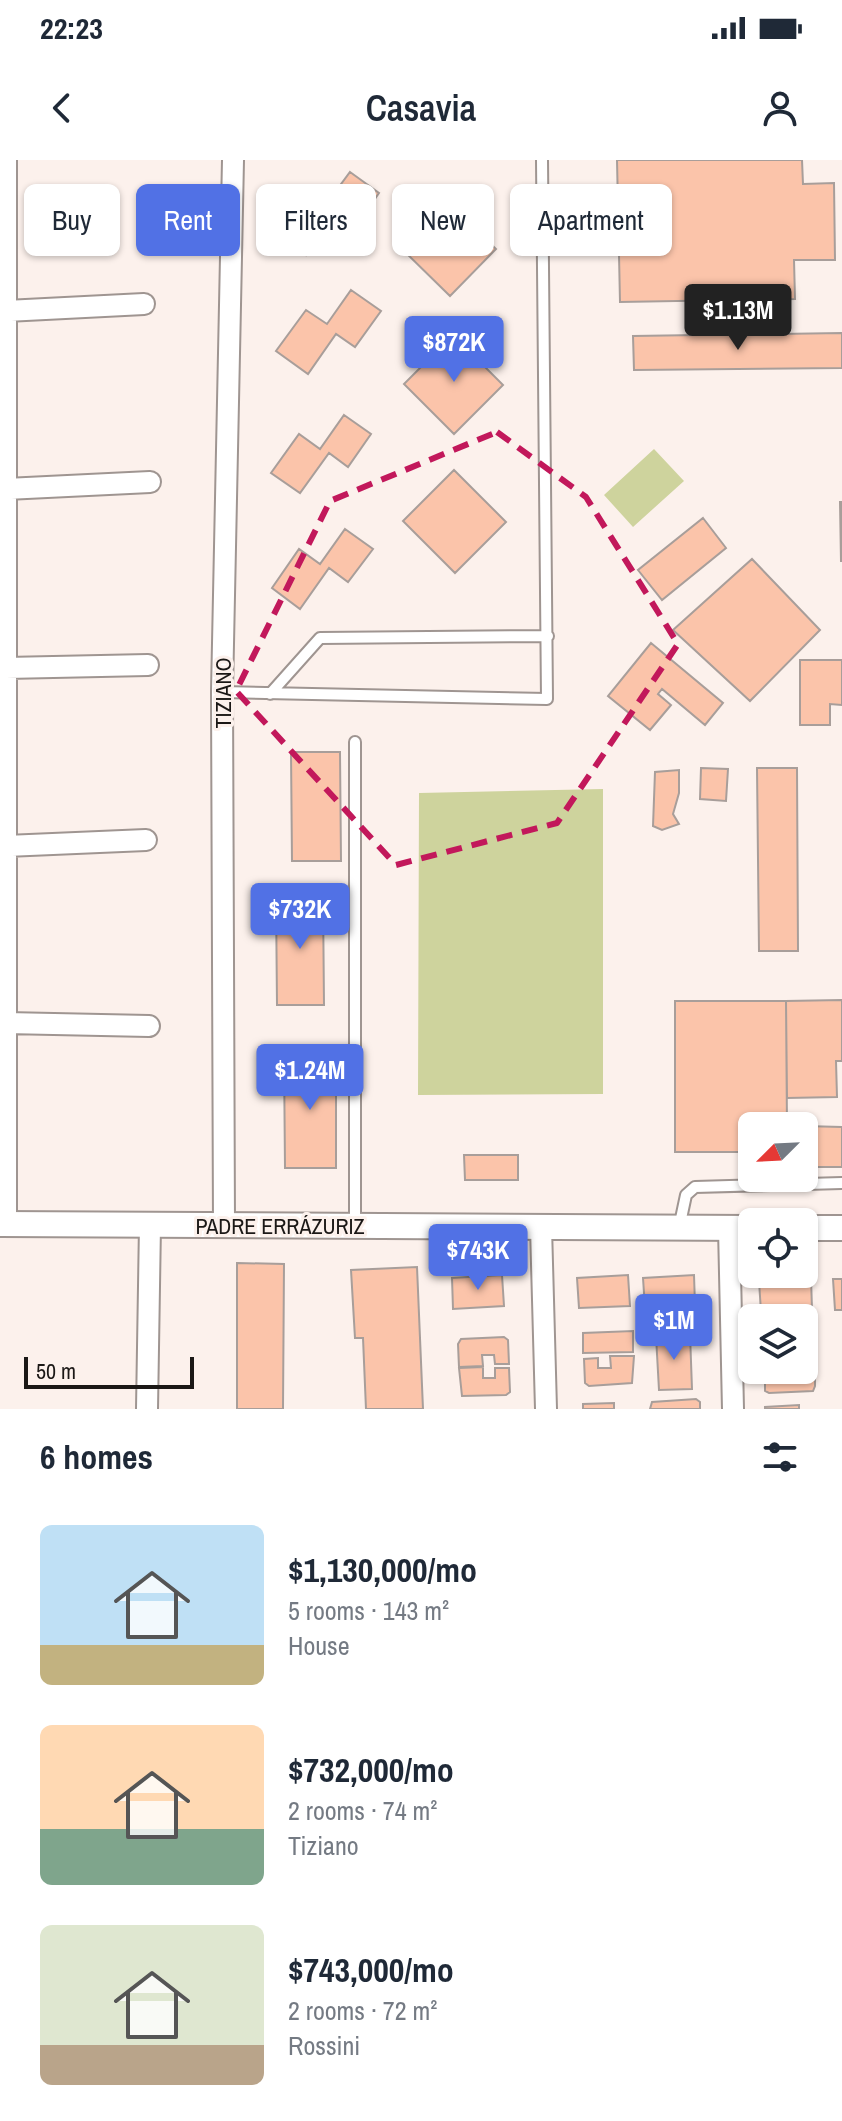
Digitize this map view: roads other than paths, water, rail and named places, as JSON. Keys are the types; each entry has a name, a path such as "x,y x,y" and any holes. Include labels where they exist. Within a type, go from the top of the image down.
{"street":[{"path":"3,1224 6,1023 3,934 6,846 3,579 6,489 3,396 6,160"},
{"name":"TIZIANO","path":"224,1225 222,692 233,160"},
{"path":"6,311 144,304"},
{"path":"6,489 150,482"},
{"path":"6,668 148,665"},
{"path":"6,846 146,840"},
{"path":"6,1023 149,1026"},
{"name":"PADRE ERRÁZURIZ","path":"3,1224 738,1228"},
{"path":"147,1409 150,1225"},
{"path":"541,1227 546,1409"},
{"path":"818,1228 842,1228"},
{"path":"733,1409 738,1280"}],"lane":[{"path":"222,692 547,699 542,160"},
{"path":"270,694 320,638 548,636"},
{"path":"355,742 355,1226"},
{"path":"679,1228 686,1195 695,1187 842,1183"}]}
